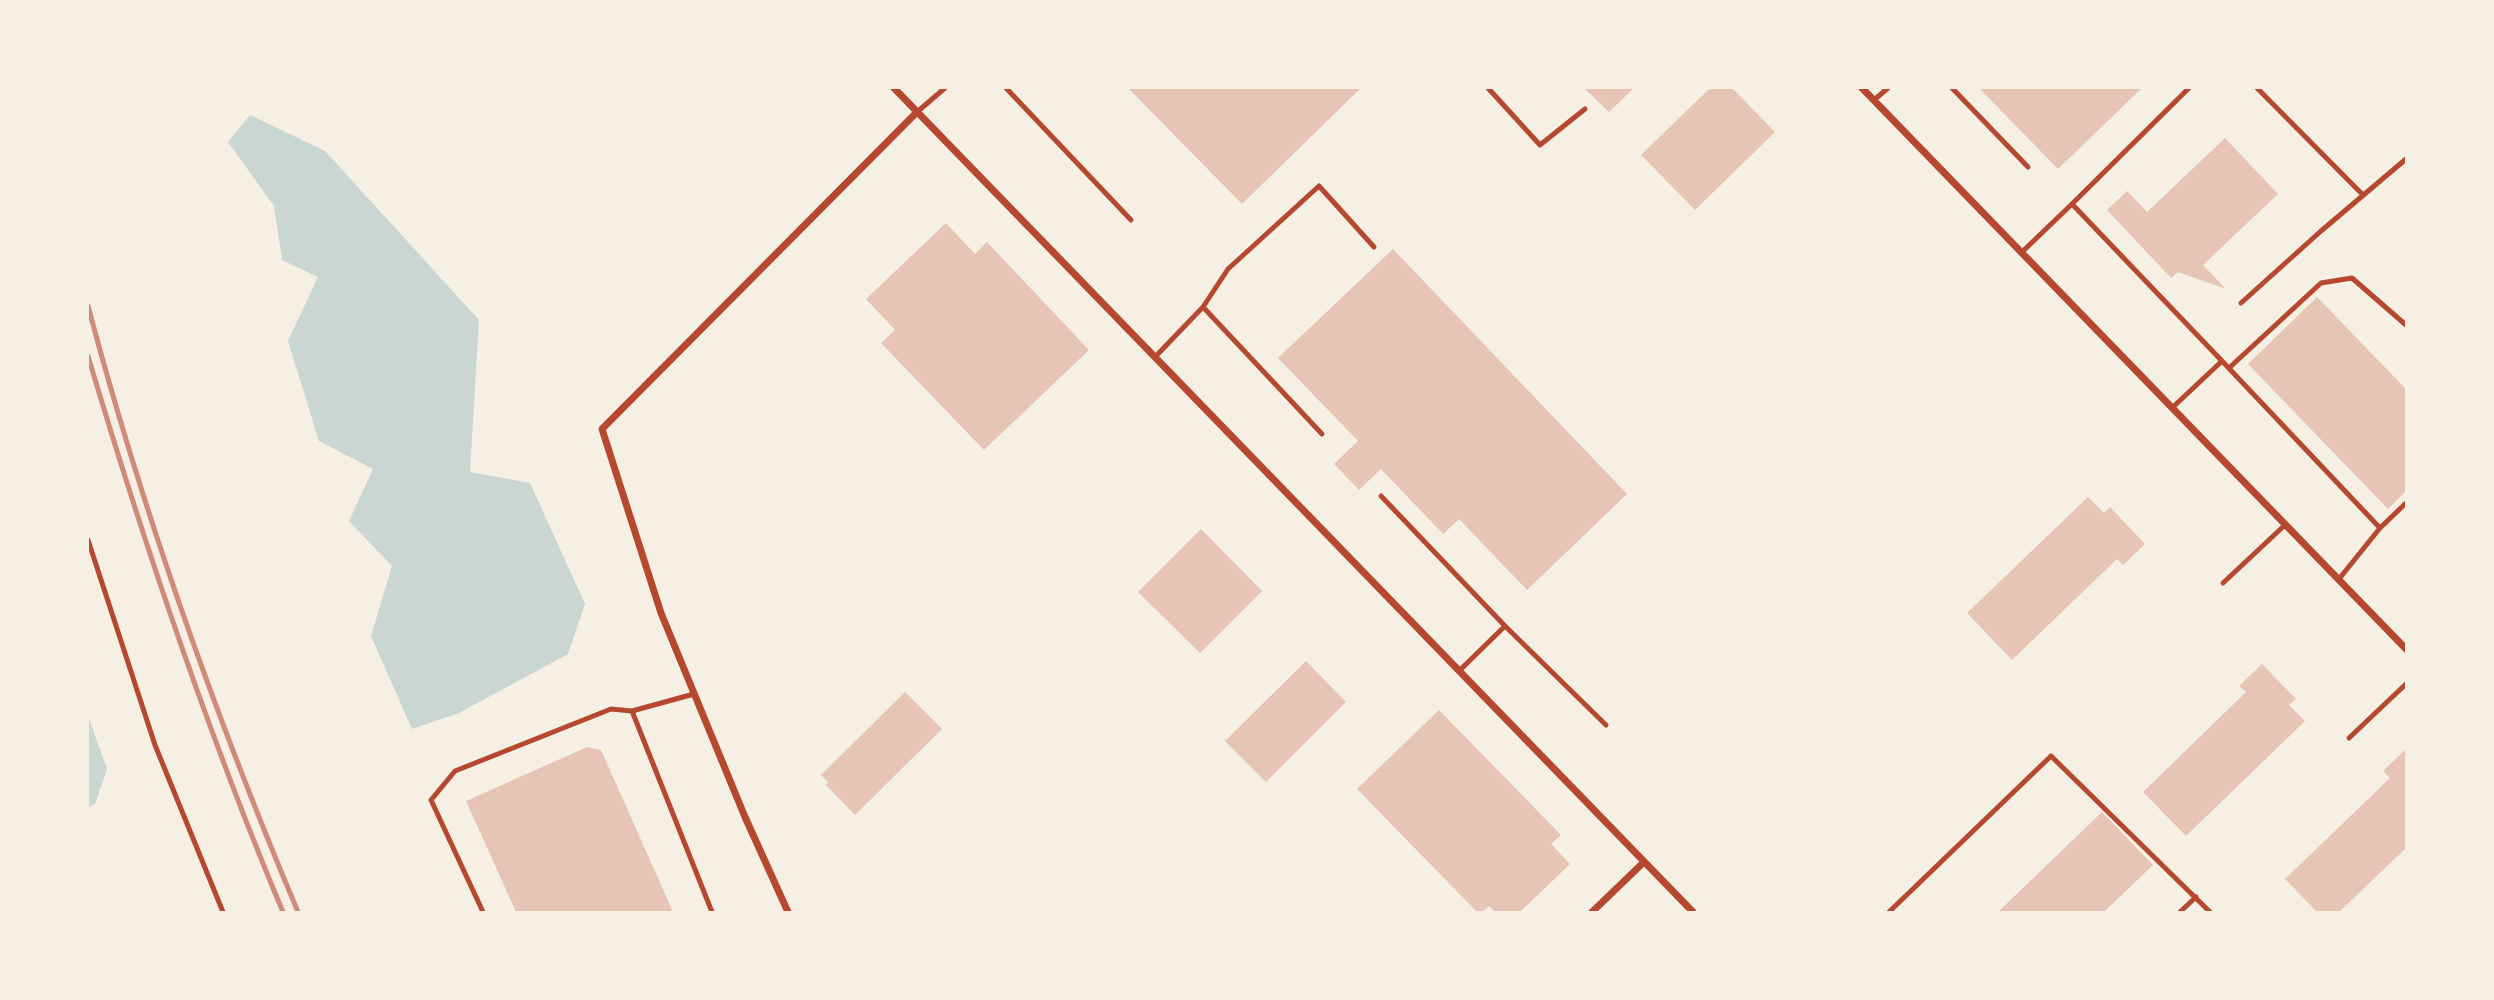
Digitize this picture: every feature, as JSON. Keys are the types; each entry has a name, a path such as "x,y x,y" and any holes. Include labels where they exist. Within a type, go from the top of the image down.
{"street":[{"path":"894,88 1693,912"},
{"path":"1863,88 2406,649"},
{"path":"789,912 745,817 661,613 602,429 918,112"},
{"path":"1592,912 1644,862"}],"lane":[{"path":"918,112 944,88"},
{"path":"1006,88 1130,220"},
{"path":"1488,88 1540,145 1585,109"},
{"path":"1874,100 1888,88"},
{"path":"1952,88 2028,167"},
{"path":"2022,252 2189,88"},
{"path":"2257,88 2363,195"},
{"path":"2241,303 2406,159"},
{"path":"1155,357 1203,307 1228,269 1319,186 1374,247"},
{"path":"2072,204 2380,528"},
{"path":"2229,368 2321,284 2352,278 2406,325"},
{"path":"1203,307 1322,434"},
{"path":"2173,408 2222,360"},
{"path":"1381,496 1505,626 1606,725"},
{"path":"2339,579 2380,528 2406,503"},
{"path":"2223,583 2286,524"},
{"path":"88,540 155,745 223,912"},
{"path":"1460,671 1505,626"},
{"path":"2349,738 2406,684"},
{"path":"483,912 431,800 455,771 611,709 632,711 694,694"},
{"path":"632,711 712,912"},
{"path":"1889,912 2052,756 2210,912"},
{"path":"2180,912 2196,897"}],"shaded area":[{"path":"250,115 325,151 479,320 470,472 530,483 585,604 568,654 459,713 412,729 371,636 392,566 349,521 373,469 319,441 288,341 318,277 282,260 274,206 228,142"},
{"path":"88,716 107,769 95,804 88,807"}],"building":[{"path":"1128,88 1361,88 1242,204"},
{"path":"1584,88 1634,88 1609,112"},
{"path":"1710,88 1732,88 1775,132 1695,210 1641,155"},
{"path":"1979,88 2142,88 2058,169"},
{"path":"2225,138 2278,194 2203,265 2226,289 2178,272 2171,278 2107,210 2127,191 2147,212"},
{"path":"946,223 975,254 987,242 1089,350 984,450 881,343 895,330 866,299"},
{"path":"1393,249 1627,494 1527,590 1459,519 1443,534 1381,469 1359,490 1334,464 1358,441 1278,358"},
{"path":"2317,297 2406,389 2406,491 2388,509 2248,364"},
{"path":"2088,497 2104,513 2110,507 2145,544 2123,565 2117,559 2012,660 1967,613"},
{"path":"1201,529 1262,591 1200,653 1138,592"},
{"path":"1306,661 1346,702 1266,782 1225,741"},
{"path":"2262,664 2296,699 2289,705 2305,721 2186,836 2143,792 2246,692 2239,686"},
{"path":"905,692 942,729 855,815 826,785 828,782 821,775"},
{"path":"1439,710 1561,835 1551,844 1570,864 1520,912 1495,912 1489,906 1482,912 1477,912 1357,789"},
{"path":"587,747 601,750 673,912 516,912 466,801"},
{"path":"2406,749 2406,848 2339,912 2317,912 2285,879 2390,778 2383,771"},
{"path":"2102,812 2153,865 2104,912 1998,912"}],"railway":[{"path":"88,306 132,460 182,613 267,838 298,912"},
{"path":"88,356 178,637 228,775 283,912"}]}
